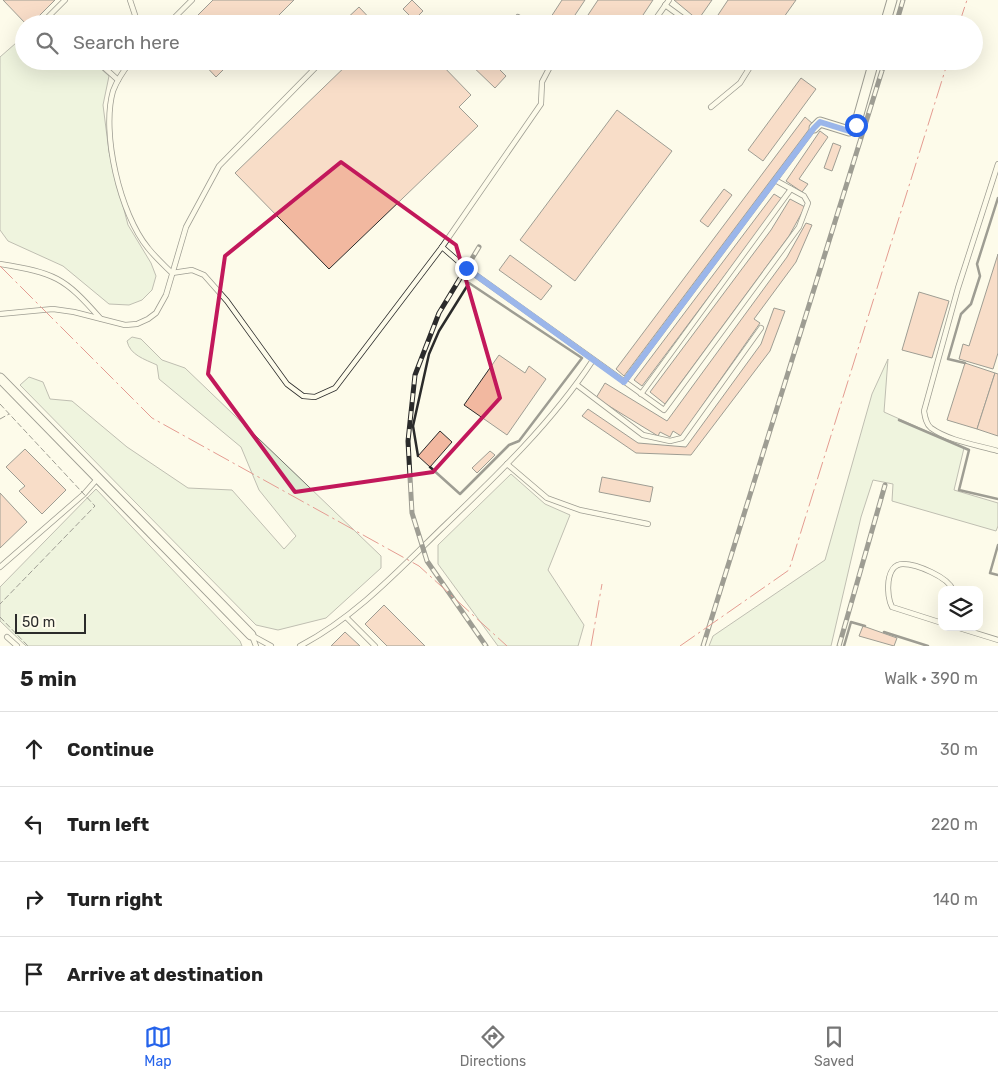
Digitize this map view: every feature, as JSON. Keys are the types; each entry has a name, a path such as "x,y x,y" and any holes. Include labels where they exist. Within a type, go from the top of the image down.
{"street":[{"path":"888,15 892,0"},
{"path":"814,128 820,122 849,131 856,125 871,70"},
{"path":"1,380 251,635"}],"lane":[{"path":"50,15 65,0"},
{"path":"130,0 135,15"},
{"path":"177,15 192,0"},
{"path":"658,15 669,0"},
{"path":"665,5 679,15"},
{"path":"107,70 118,80"},
{"path":"125,70 114,90 110,120 112,157 125,208 147,248 172,273"},
{"path":"0,314 53,309 125,325 138,324 148,319 156,312 166,295 186,228 219,166 313,70"},
{"path":"172,273 192,270 204,275 227,301 287,384 303,396 315,397 335,388 442,247 541,104 542,82 548,70"},
{"path":"711,107 740,83 748,70"},
{"path":"624,382 814,128"},
{"path":"998,164 952,306 924,411 925,419 930,428 958,440 998,451"},
{"path":"442,247 466,268 664,410 799,227 808,203 804,196 775,180"},
{"path":"641,394 791,189"},
{"path":"0,264 45,273 66,282 101,319"},
{"path":"577,385 643,435 670,441 682,438 761,328"},
{"path":"300,646 346,617 378,591 507,464 577,385 593,360"},
{"path":"507,464 548,498 580,510 648,524"},
{"path":"0,567 84,494 98,478"},
{"path":"938,622 892,606 888,600 887,586 891,573 898,565 913,566 930,571 952,586"},
{"path":"346,617 375,646"},
{"path":"969,631 998,640"},
{"path":"251,635 256,646"},
{"path":"251,635 271,646"},
{"path":"7,637 17,646"}],"highlighted area":[{"path":"341,162 456,245 500,398 433,472 295,492 208,374 225,256"}],"green space":[{"path":"15,44 15,70 102,70 109,76 103,105 109,152 128,225 151,263 156,276 152,290 142,300 129,305 109,304 63,266 8,241 0,230 0,57"},
{"path":"132,337 141,339 162,360 185,368 381,556 381,568 326,618 278,630 256,625 20,385 29,377 43,382 50,399 72,401 127,447 188,488 232,490 284,549 296,536 259,490 241,447 159,379 157,365 138,356 131,350 127,341"},
{"path":"888,359 884,412 964,448 954,490 998,503 998,526 996,531 892,501 893,484 873,480 861,517 831,646 709,646 713,636 825,560 872,394"},
{"path":"511,474 545,504 570,515 548,570 584,625 578,646 498,646 438,564 438,545"},
{"path":"96,489 240,641 242,646 26,646 0,621 0,587"}],"building":[{"path":"3,0 55,0 40,15 17,15"},
{"path":"213,0 294,0 279,15 198,15"},
{"path":"412,0 423,11 419,15 409,15 403,9"},
{"path":"562,0 585,0 575,15 552,15"},
{"path":"598,0 653,0 643,15 588,15"},
{"path":"674,0 712,0 702,15 692,15"},
{"path":"728,0 796,0 785,15 718,15"},
{"path":"359,7 367,15 351,15"},
{"path":"209,70 223,70 216,77"},
{"path":"342,70 447,70 471,95 459,107 478,126 329,269 235,173"},
{"path":"476,70 500,70 506,76 495,88"},
{"path":"801,78 816,89 763,161 748,150"},
{"path":"617,110 672,151 575,281 520,240"},
{"path":"805,117 813,124 624,376 616,369"},
{"path":"820,131 828,137 799,179 808,184 802,192 786,181"},
{"path":"833,143 841,146 832,171 824,168"},
{"path":"724,189 732,195 708,227 700,221"},
{"path":"774,194 782,199 642,386 634,380"},
{"path":"790,199 805,207 789,236 665,404 650,392 771,230"},
{"path":"806,223 812,225 796,262 754,319 760,323 681,436 673,431 670,437 660,432 658,436 596,398 605,383 667,421 787,257"},
{"path":"998,254 998,353 993,369 959,359 963,344 969,346"},
{"path":"510,255 552,286 541,300 499,270"},
{"path":"919,292 949,301 932,358 902,350"},
{"path":"774,308 785,311 770,351 691,455 636,453 582,416 588,409 638,443 686,447 761,344"},
{"path":"499,355 525,373 529,366 546,379 507,435 464,405"},
{"path":"965,363 995,373 977,429 947,420"},
{"path":"995,373 998,374 998,436 977,429"},
{"path":"440,431 452,442 430,467 418,456"},
{"path":"25,449 66,490 42,514 19,491 25,486 6,467"},
{"path":"490,451 495,455 477,473 472,468"},
{"path":"602,477 653,487 650,502 599,492"},
{"path":"0,493 27,522 0,548"},
{"path":"384,605 425,646 387,646 365,624"},
{"path":"863,626 897,638 894,646 859,636"},
{"path":"345,632 360,646 331,646"}],"railway":[{"path":"899,15 903,0"},
{"path":"703,646 882,70"},
{"path":"479,247 439,313 415,375 408,441 412,513 427,561 486,646"},
{"path":"839,646 885,485"}],"fence":[{"path":"0,404 95,506 0,604"},
{"path":"0,419 9,414"},
{"path":"0,617 28,646"}],"wall":[{"path":"965,363 948,359 961,314 971,304 980,276 977,264 998,198"},
{"path":"418,456 413,426 429,354 439,331 469,283 582,358 519,441 509,445 460,494 430,467"},
{"path":"899,420 969,450 959,490 998,499"},
{"path":"998,545 990,573 998,575"},
{"path":"844,646 851,622 865,626"},
{"path":"884,632 928,646"}],"power":[{"path":"962,15 967,0"},
{"path":"680,646 789,570 945,70"},
{"path":"0,266 152,418 419,566 507,646"},
{"path":"591,646 602,584"}],"route":[{"path":"466,268 624,382 814,128 820,122 826,122 849,131 856,125"}]}
